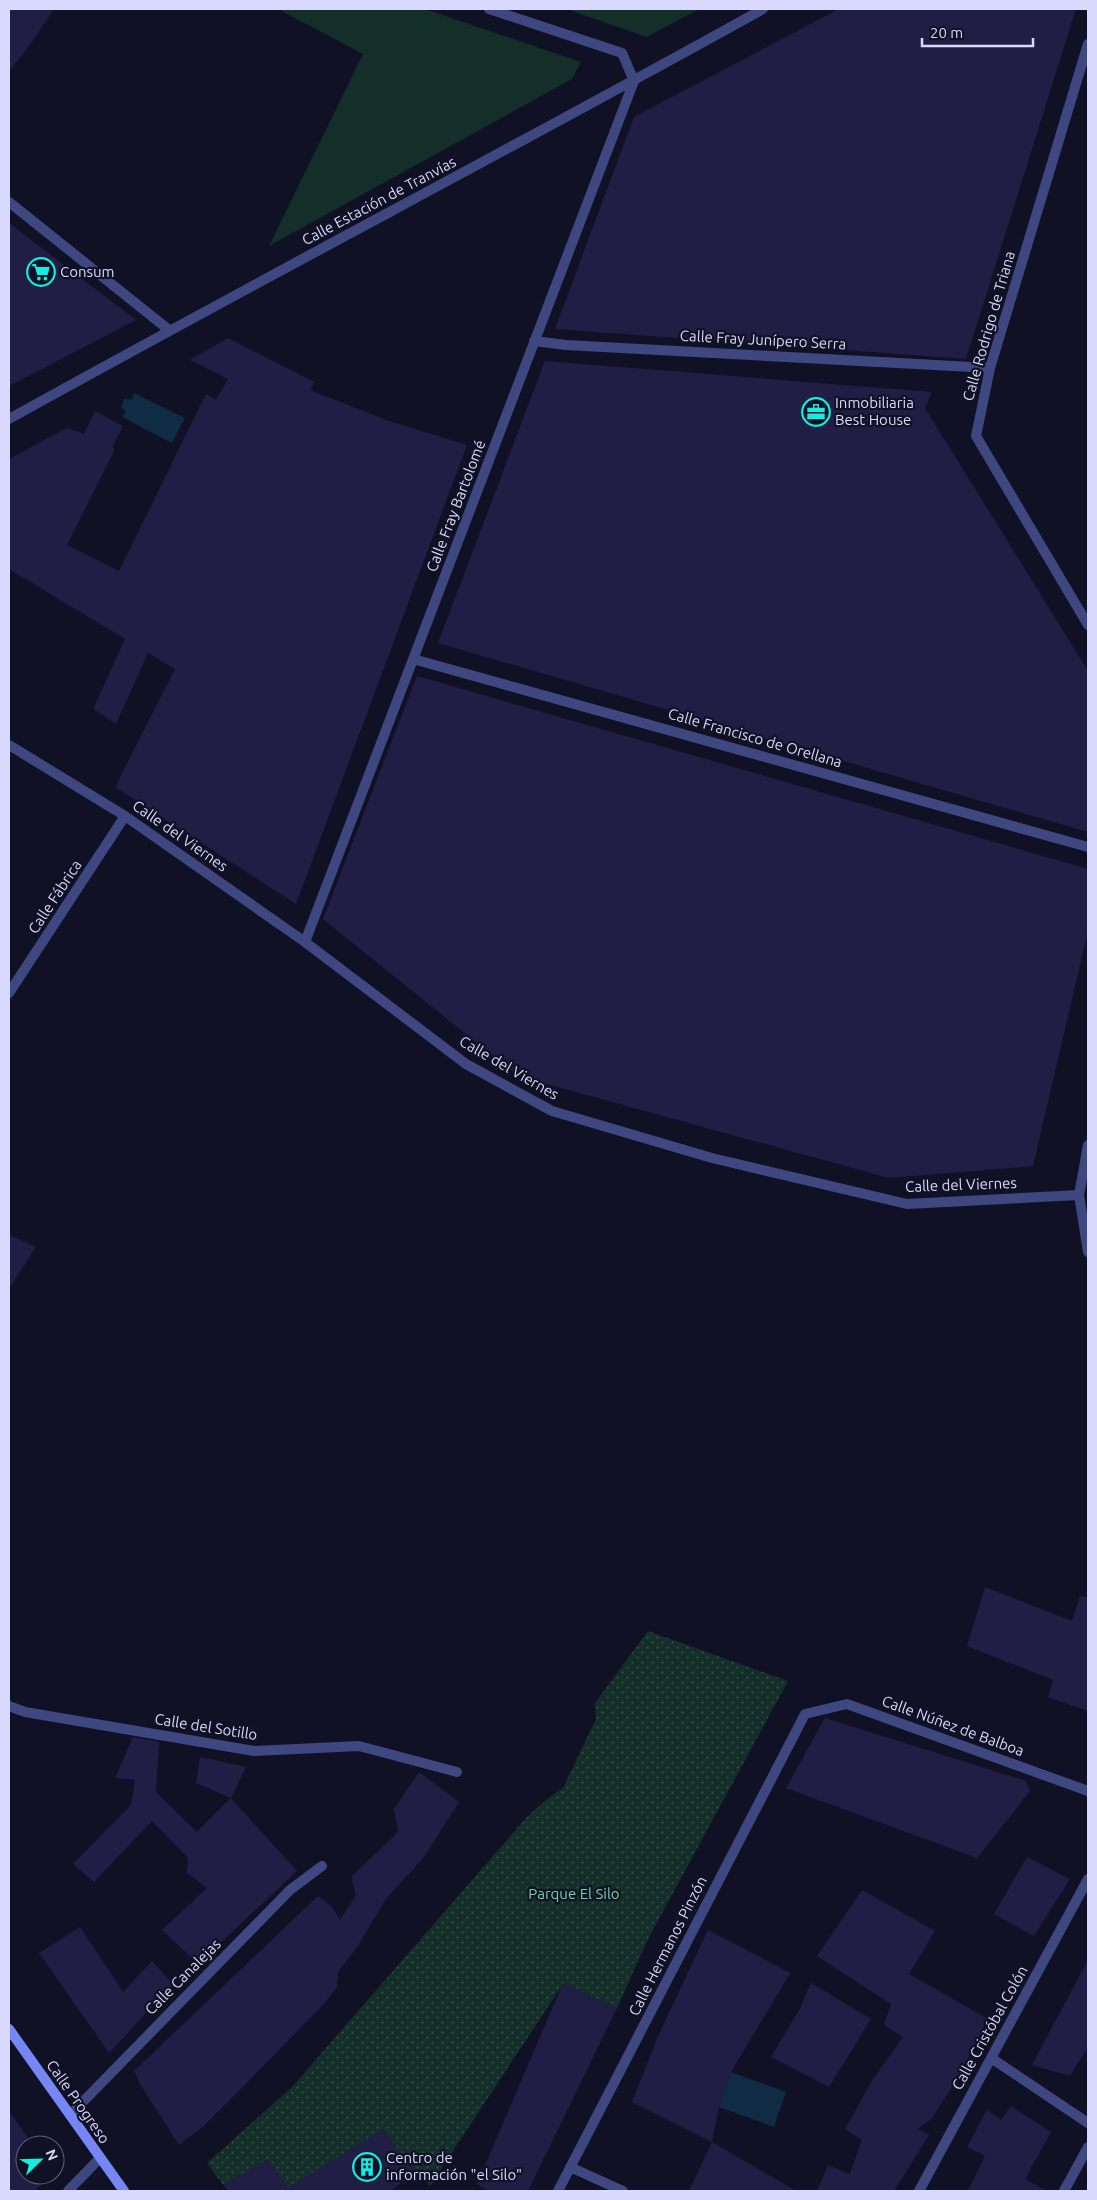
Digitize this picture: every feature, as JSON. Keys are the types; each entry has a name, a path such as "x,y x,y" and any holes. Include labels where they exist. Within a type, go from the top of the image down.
{"main road":[{"name":"Calle Progreso","path":"9,2029 124,2191"}],"street":[{"path":"489,9 622,53 634,81"},
{"name":"Calle Estación de Tranvías","path":"9,419 169,330 634,81 763,9"},
{"name":"Calle Rodrigo de Triana","path":"1088,44 990,368 976,436 1088,625"},
{"name":"Calle Fray Bartolomé","path":"305,942 634,81"},
{"path":"9,202 169,330"},
{"name":"Calle Fray Junípero Serra","path":"534,341 566,345 990,368"},
{"name":"Calle Francisco de Orellana","path":"413,659 1088,847"},
{"name":"Calle del Viernes","path":"9,745 125,816 305,942 466,1064 552,1111 712,1158 907,1204 1079,1195"},
{"name":"Calle Fábrica","path":"9,994 125,816"},
{"path":"1088,1145 1079,1195 1088,1252"},
{"name":"Calle Núñez de Balboa","path":"805,1714 847,1704 1088,1790"},
{"name":"Calle del Sotillo","path":"9,1706 25,1712 254,1751 358,1746 457,1772"},
{"name":"Calle Hermanos Pinzón","path":"558,2191 805,1714"},
{"name":"Calle Canalejas","path":"70,2115 290,1890 322,1866"},
{"name":"Calle Cristóbal Colón","path":"919,2191 1088,1879"},
{"path":"991,2058 1088,2123"},
{"path":"1064,2191 1088,2148"},
{"path":"68,2191 100,2158"},
{"path":"570,2167 622,2191"}],"green space":[{"path":"278,9 425,9 581,62 572,79 269,246 363,54"},
{"path":"566,9 699,9 647,37"},
{"name":"Parque El Silo","path":"648,1631 788,1681 648,1939 617,2008 563,1984 430,2186 416,2173 383,2130 288,2188 267,2160 223,2185 207,2163 293,2086 526,1818 563,1788 596,1719 595,1703"}],"water":[{"path":"134,393 185,418 172,443 122,417 126,412 121,407 124,399 132,400"},
{"path":"731,2072 786,2092 774,2127 719,2107"}],"building":[{"path":"9,9 54,9 27,49 9,71"},
{"path":"839,9 1076,9 966,359 555,329 634,117"},
{"name":"Consum","path":"9,223 136,320 9,386"},
{"path":"228,338 314,382 310,390 389,421 467,445 296,904 115,787 175,669 148,653 116,724 93,709 125,639 9,569 9,459 67,428 84,434 95,411 123,426 113,446 114,451 67,545 119,571 206,394 216,400 228,379 190,360"},
{"path":"545,361 932,392 925,408 1088,671 1088,832 438,643"},
{"path":"417,676 1088,869 1088,931 1033,1166 889,1178 518,1076 323,919"},
{"path":"9,1235 36,1247 9,1289"},
{"path":"985,1587 1072,1621 1080,1596 1088,1597 1088,1711 1048,1697 1053,1680 967,1646"},
{"path":"825,1718 1026,1781 1030,1791 977,1858 786,1788"},
{"path":"133,1737 159,1742 156,1792 197,1832 231,1798 297,1871 198,1964 162,1930 207,1888 187,1873 188,1858 152,1821 94,1882 73,1864 131,1805 135,1780 115,1778"},
{"path":"200,1757 246,1767 231,1798 196,1783"},
{"path":"419,1772 459,1802 424,1857 385,1900 358,1946 338,1972 337,1987 323,2005 204,2126 179,2145 140,2084 134,2071 318,1896 332,1907 340,1920 356,1895 351,1877 398,1832 394,1809"},
{"path":"1027,1857 1070,1879 1034,1936 994,1914"},
{"path":"862,1890 935,1931 909,1974 988,2019 960,2074 932,2118 918,2129 929,2135 894,2191 817,2191 828,2165 850,2174 862,2140 845,2129 873,2079 903,2037 884,2025 891,2004 817,1956"},
{"path":"80,1927 123,1992 152,1961 173,1984 109,2053 39,1953"},
{"path":"708,1930 790,1973 731,2072 719,2107 712,2142 632,2102 658,2036"},
{"path":"1088,1960 1088,2046 1070,2076 1032,2065"},
{"path":"563,1983 617,2008 528,2191 490,2191 477,2184"},
{"path":"811,1983 871,2019 829,2087 771,2057 799,2010"},
{"path":"1011,2106 1051,2132 1025,2179 1046,2191 968,2191 985,2156 967,2147 987,2110 1001,2120"},
{"path":"9,2111 26,2135 15,2135 15,2185 40,2185 35,2191 9,2191"},
{"name":"Centro de información \"el Silo\"","path":"383,2129 416,2173 390,2191 228,2191 223,2185 267,2160 288,2188"},
{"path":"712,2142 796,2191 689,2191"}],"place":[{"name":"Consum","path":"41,272"},
{"name":"Inmobiliaria Best House","path":"816,412"},
{"name":"Centro de información \"el Silo\"","path":"367,2167"}]}
